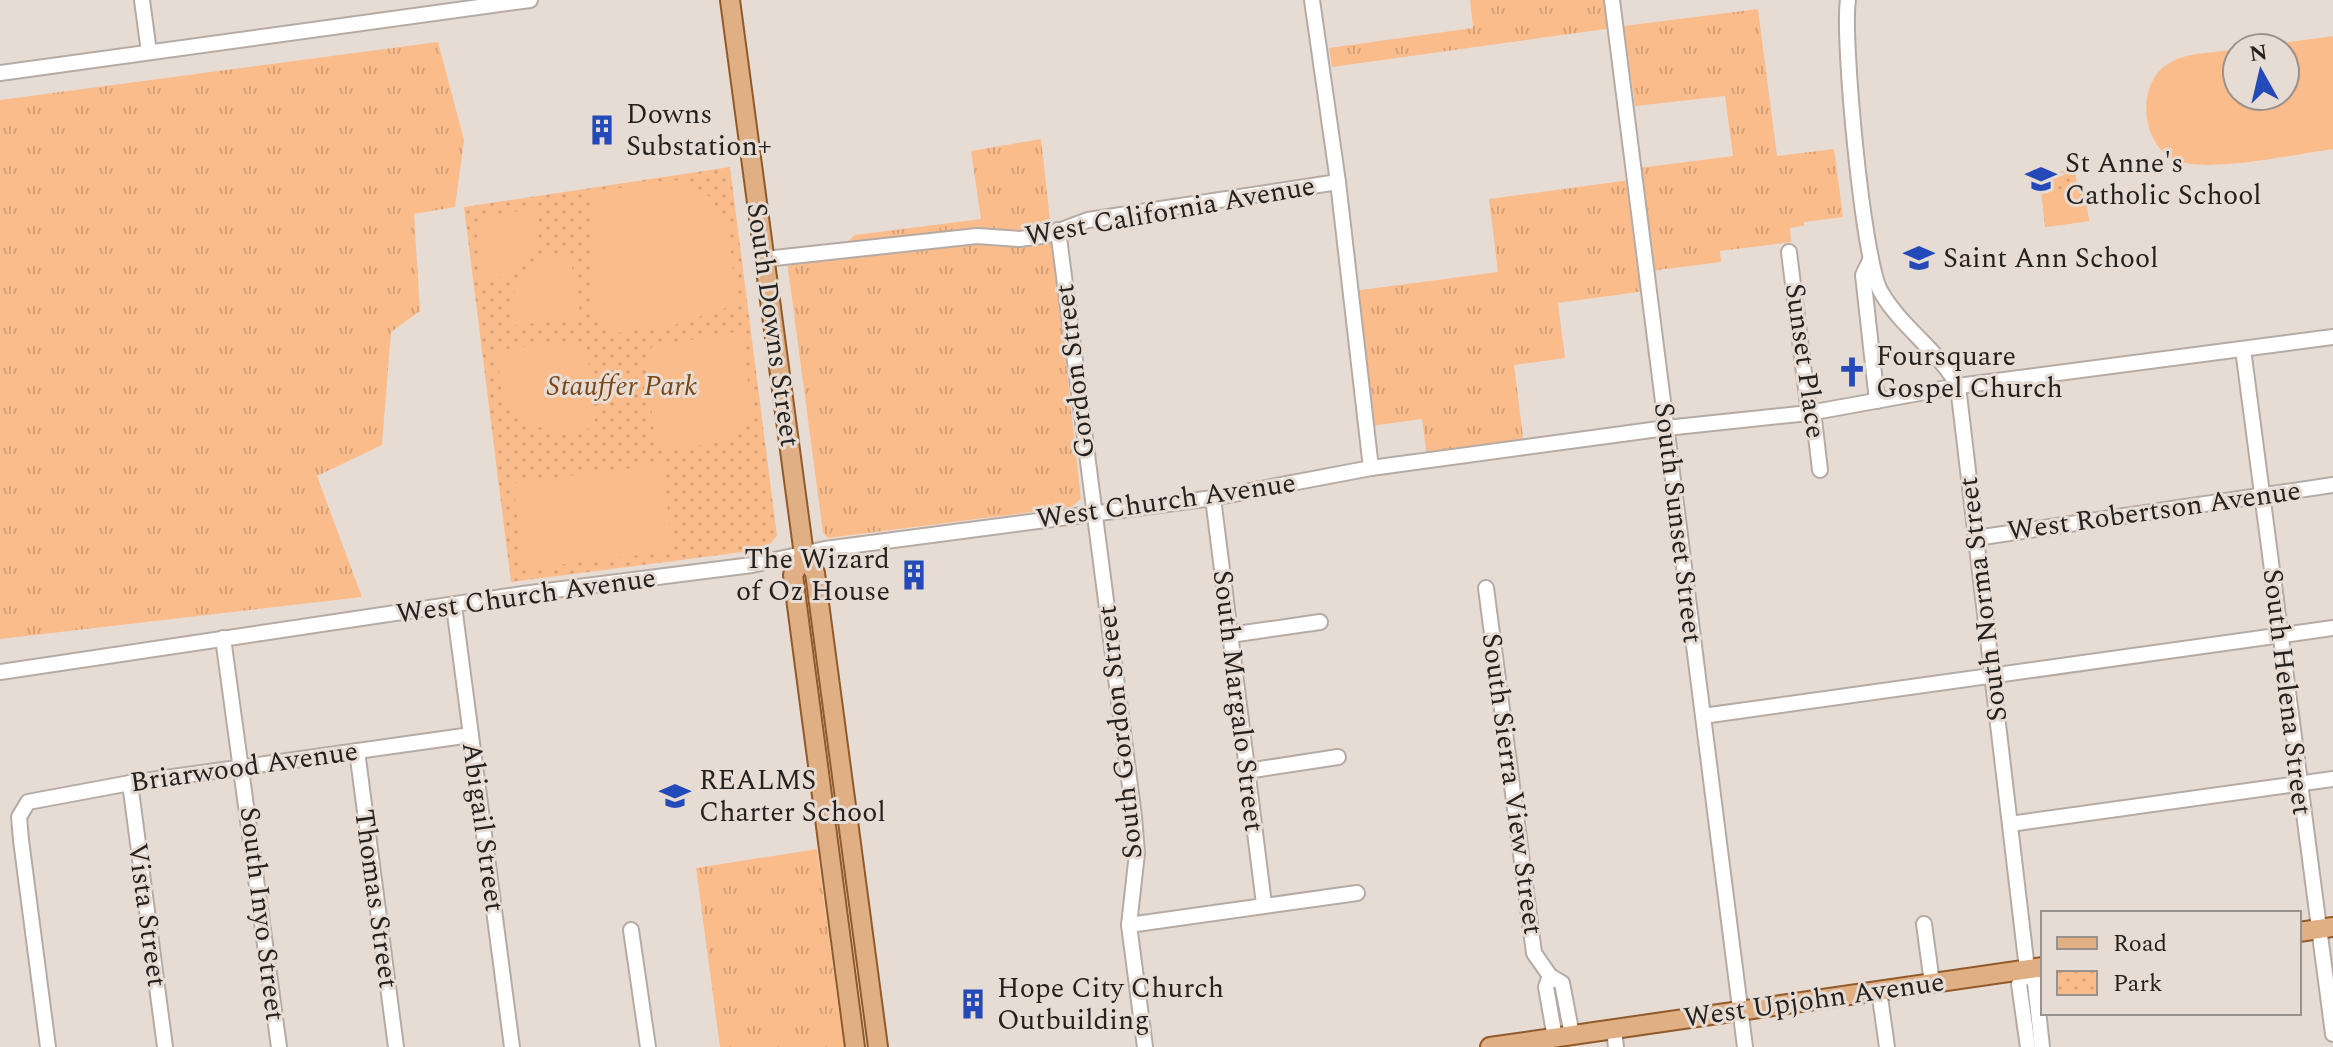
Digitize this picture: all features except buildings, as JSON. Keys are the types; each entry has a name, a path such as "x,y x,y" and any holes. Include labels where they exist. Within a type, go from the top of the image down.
{"main road":[{"name":"South Downs Street","path":"730,0 804,555 815,573 878,1047"},
{"name":"South Downs Street","path":"804,555 793,575 855,1047"},
{"name":"West Upjohn Avenue","path":"1490,1047 1564,1036 1615,1038 1740,1010 2035,968"}],"street":[{"path":"142,0 149,52"},
{"path":"0,73 439,6 530,0"},
{"path":"1312,0 1338,182 1371,468"},
{"name":"South Sunset Street","path":"1612,0 1745,1047"},
{"name":"South Norma Street","path":"1848,0 1848,76 1871,258 1879,289 1936,354 1958,386 2010,824 2035,968 2042,1047"},
{"name":"West California Avenue","path":"765,259 977,236 1020,239 1088,220 1338,182"},
{"name":"Gordon Street","path":"1058,230 1094,512"},
{"name":"Sunset Place","path":"1789,252 1809,413 1814,419 1820,470"},
{"name":"South Norma Street","path":"1871,258 1863,275 1877,401"},
{"name":"West Church Avenue","path":"0,672 1094,512 1213,498 1371,468 1666,428 1809,413 1958,386 2333,337"},
{"name":"South Helena Street","path":"2243,349 2333,1034"},
{"name":"West Robertson Avenue","path":"1976,538 2333,485"},
{"name":"South Margalo Street","path":"1213,498 1264,904"},
{"name":"South Gordon Street","path":"1094,512 1137,853 1129,925 1145,1047"},
{"name":"South Sierra View Street","path":"1486,588 1534,953 1550,976 1546,987 1564,1036"},
{"name":"Abigail Street","path":"454,606 512,1047"},
{"path":"1230,635 1320,622"},
{"path":"1703,716 2333,628"},
{"name":"South Inyo Street","path":"223,638 279,1047"},
{"name":"Briarwood Avenue","path":"48,1047 21,840 22,808 28,802 130,783 471,735"},
{"name":"Thomas Street","path":"357,751 396,1047"},
{"path":"1247,771 1338,757"},
{"path":"2010,824 2333,779"},
{"name":"Vista Street","path":"130,783 165,1047"},
{"path":"1129,925 1357,893"},
{"path":"1924,924 1932,983"},
{"path":"631,930 648,1047"},
{"name":"South Norma Street","path":"2028,1047 2019,984 2035,968"},
{"path":"1879,990 1887,1047"}],"green space":[{"path":"1470,0 1609,0 1613,28 1332,67 1329,48 1473,28"},
{"path":"1758,9 1777,156 1834,149 1843,217 1804,222 1804,226 1790,228 1791,242 1720,251 1721,262 1650,271 1638,168 1733,156 1725,96 1635,106 1624,26"},
{"path":"2333,36 2333,149 2252,162 2208,165 2175,160 2163,152 2154,140 2146,111 2152,83 2171,62 2194,55 2221,51 2221,112 2301,112 2301,40"},
{"path":"438,42 464,140 455,207 414,214 420,311 391,332 382,445 317,476 362,597 0,639 0,100"},
{"path":"1041,139 1081,499 1071,507 828,538 823,533 787,261 844,245 855,235 981,219 971,151"},
{"name":"Stauffer Park","path":"730,167 777,536 765,549 511,582 464,207"},
{"path":"2075,169 2077,186 2084,186 2089,221 2045,227 2040,175"},
{"path":"676,180 710,197 726,222 738,304 674,325 610,334 596,321 590,276 591,192"},
{"path":"1630,180 1645,291 1558,303 1565,358 1514,365 1524,444 1427,457 1422,419 1371,426 1353,291 1498,272 1489,199"},
{"path":"2084,186 2089,221 2046,227 2041,192"},
{"path":"539,208 538,239 530,259 512,272 483,283 476,226 483,217"},
{"path":"569,250 580,312 575,319 510,326 513,296 523,274 541,260"},
{"path":"741,331 752,411 731,441 657,451 645,360 652,347"},
{"path":"575,340 587,348 595,427 564,435 522,422 508,407 500,385 498,350"},
{"path":"662,464 673,551 524,569 513,483"},
{"path":"817,849 844,1047 720,1047 696,868"}],"place":[{"name":"Downs Substation+","path":"602,130"},
{"name":"St Anne's Catholic School","path":"2041,179"},
{"name":"Saint Ann School","path":"1919,258"},
{"name":"Foursquare Gospel Church","path":"1852,372"},
{"name":"The Wizard of Oz House","path":"914,575"},
{"name":"REALMS Charter School","path":"675,796"},
{"name":"Hope City Church Outbuilding","path":"973,1004"}]}
